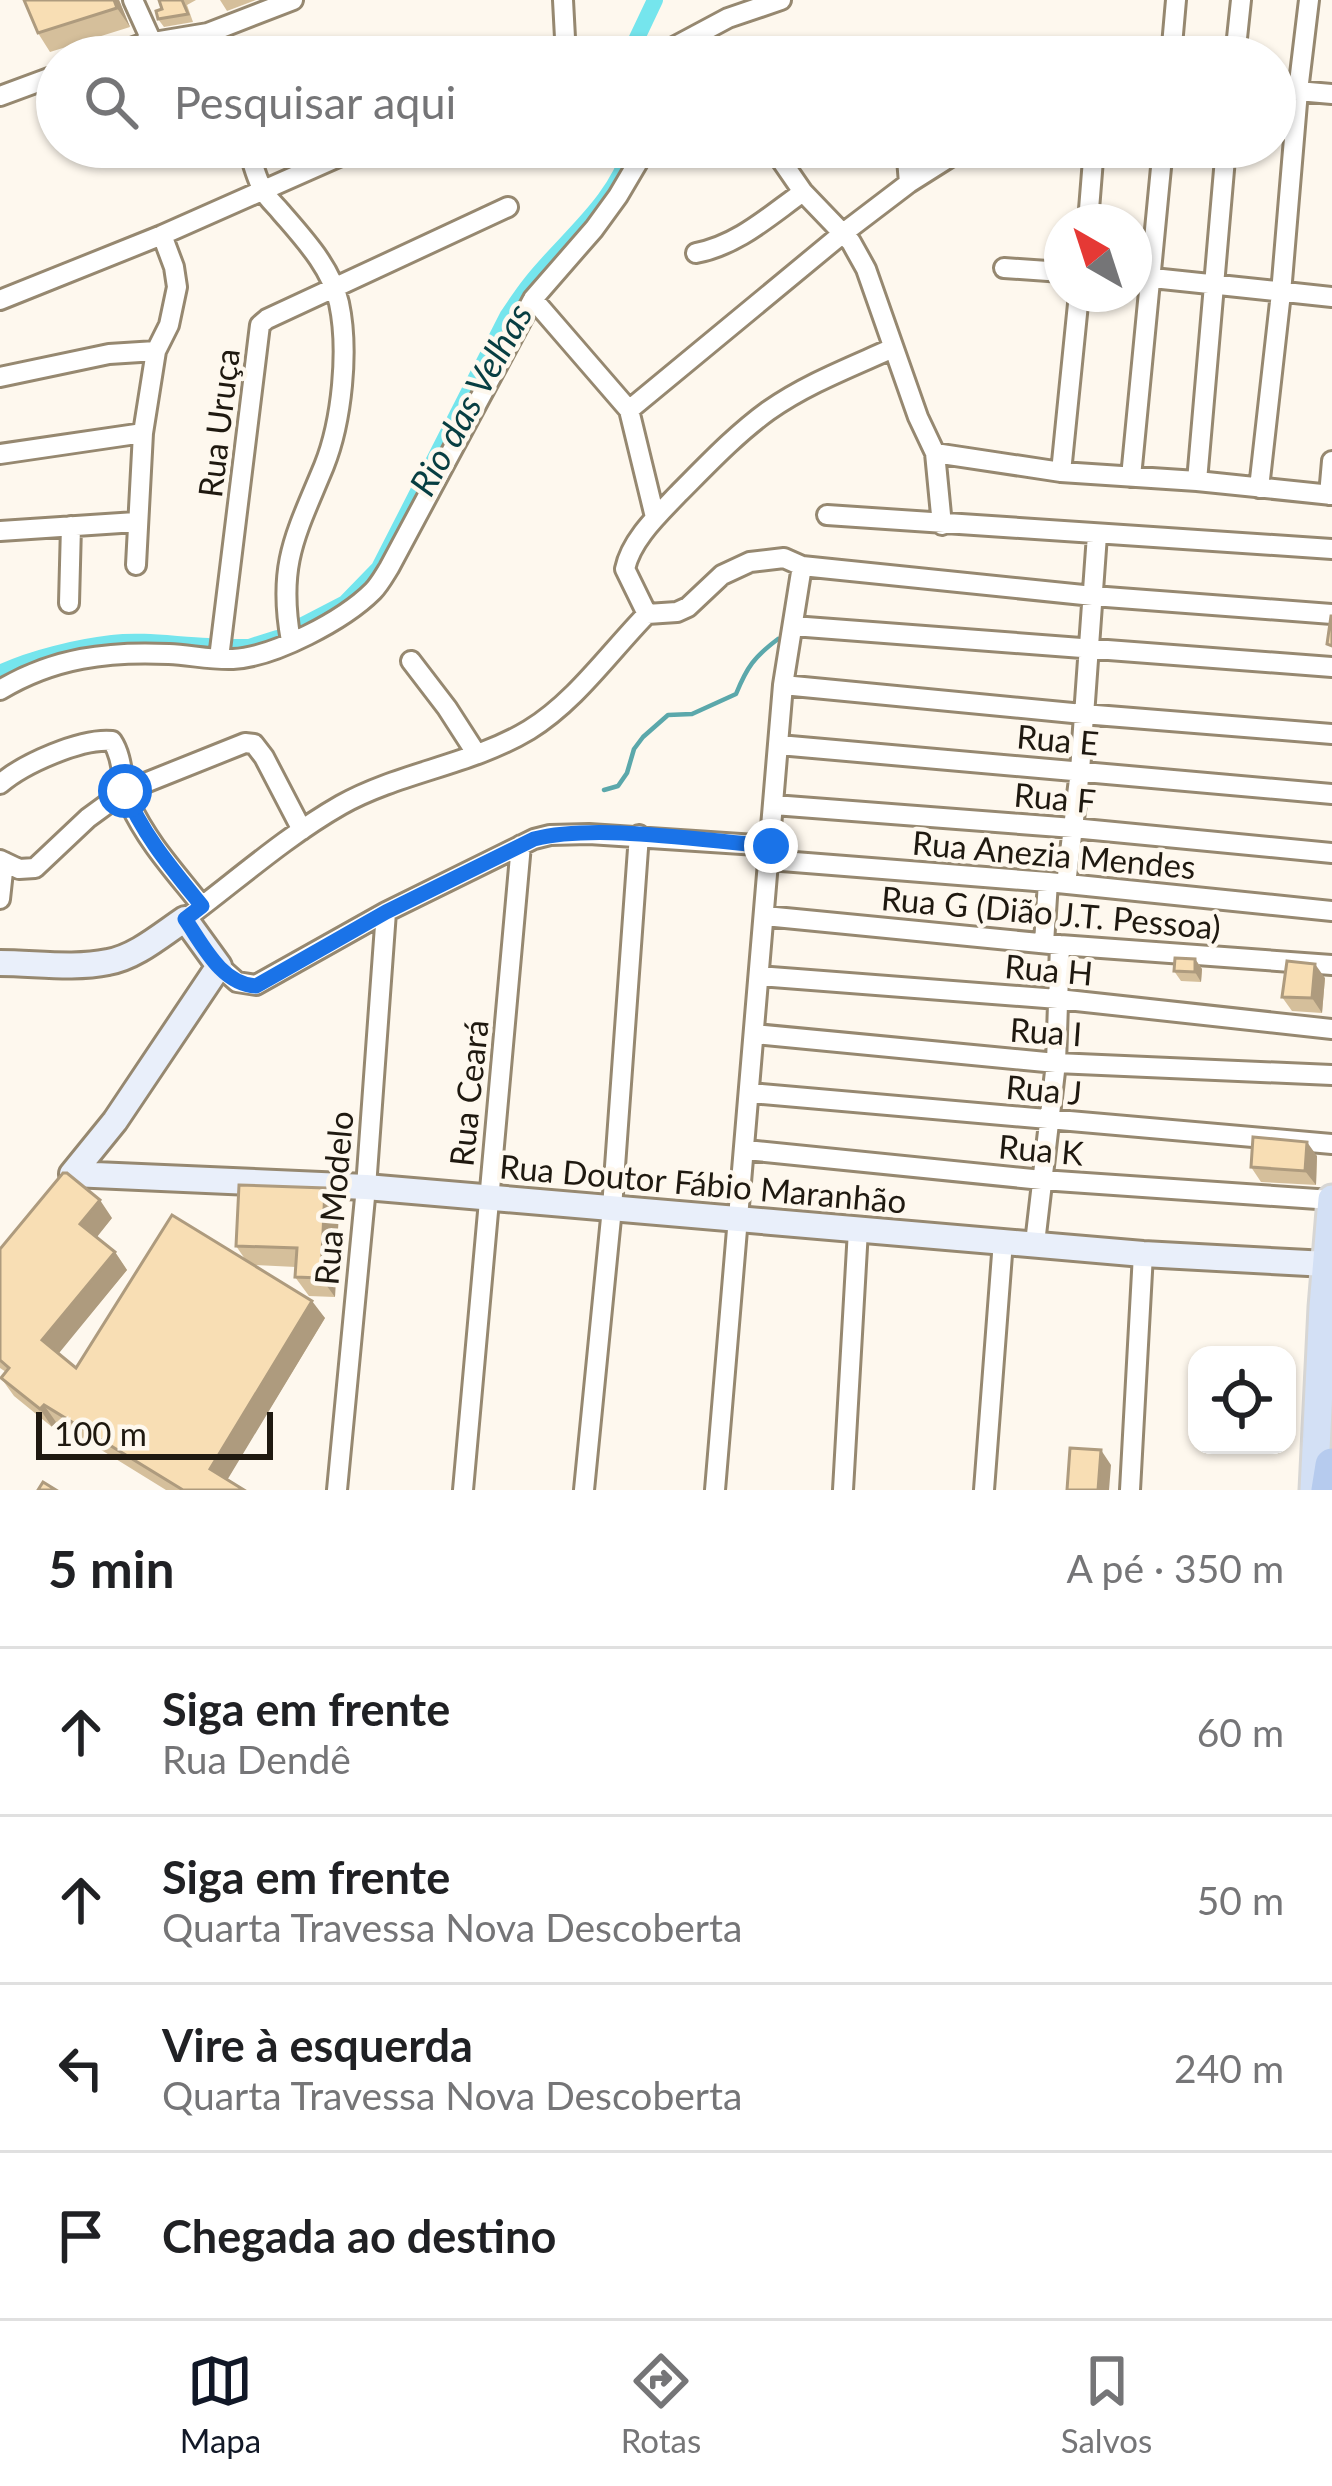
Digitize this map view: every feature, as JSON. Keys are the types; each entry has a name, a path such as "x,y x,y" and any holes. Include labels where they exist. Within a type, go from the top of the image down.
{"highway":[{"path":"1328,1490 1332,1465"}],"main road":[{"path":"1315,1490 1332,1200"}],"street":[{"path":"134,0 149,36"},
{"path":"189,36 293,0"},
{"path":"563,0 565,36"},
{"path":"694,36 781,0"},
{"path":"1173,36 1176,0"},
{"path":"1237,36 1241,0"},
{"path":"1296,115 1309,0"},
{"path":"0,96 36,83"},
{"path":"1298,91 1332,94"},
{"path":"255,168 263,191 326,270 340,306 344,355 325,463 286,565 290,635"},
{"path":"0,299 315,168"},
{"path":"0,690 57,665 110,652 219,658 254,655 346,612 374,590 533,299 618,196 635,168"},
{"path":"787,168 851,242 866,269 935,453 942,525"},
{"path":"908,168 909,183"},
{"path":"629,410 842,234 933,168"},
{"path":"1089,204 1092,168"},
{"path":"1152,215 1160,168"},
{"path":"1197,482 1224,168"},
{"path":"1259,488 1292,168"},
{"path":"695,253 736,240 803,191"},
{"name":"Rua Uruça","path":"219,658 260,325 508,207"},
{"path":"136,565 143,433 156,351 170,325 177,287 162,235"},
{"path":"1004,268 1044,271"},
{"path":"1152,278 1332,297"},
{"path":"533,299 629,410 655,517"},
{"path":"1060,472 1077,312"},
{"path":"1131,477 1140,312"},
{"path":"646,614 625,569 628,556 655,517 769,410 893,348"},
{"path":"0,377 109,354 156,351"},
{"path":"0,454 143,433"},
{"path":"935,453 1060,472 1330,495 1332,460"},
{"path":"827,515 1332,549"},
{"path":"0,531 136,522"},
{"path":"69,603 70,526"},
{"path":"1035,1243 1056,1063 1058,999 1052,944 1057,883 1073,828 1080,770 1097,535"},
{"path":"0,963 88,964 133,953 343,804 389,782 518,736 547,718 646,614 677,613 722,575 750,562 784,558 802,566 1093,596 1332,614"},
{"path":"716,1490 783,685 802,566"},
{"path":"793,626 1332,667"},
{"path":"411,661 476,753"},
{"path":"783,685 1332,734"},
{"path":"0,784 67,749 112,740 125,791 219,966"},
{"path":"0,898 2,861 34,868 125,791 236,745 254,744 302,830"},
{"name":"Rua E","path":"778,745 1332,794"},
{"name":"Rua F","path":"774,806 1332,853"},
{"name":"Rua Anezia Mendes","path":"219,966 236,982 256,986 386,912 521,844 550,835 639,836 1332,911"},
{"path":"584,1490 612,1208 639,836"},
{"name":"Rua Ceará","path":"463,1490 521,844"},
{"name":"Rua Modelo","path":"338,1490 386,912"},
{"name":"Rua G (Dião J.T. Pessoa)","path":"765,916 1332,965"},
{"name":"Rua Doutor Fábio Maranhão","path":"219,966 115,1120 65,1181 366,1187 1143,1253 1327,1264"},
{"name":"Rua H","path":"759,976 1058,999 1332,1029"},
{"name":"Rua I","path":"755,1034 1056,1063 1332,1075"},
{"name":"Rua J","path":"751,1093 1332,1144"},
{"name":"Rua K","path":"746,1150 1042,1180 1332,1200"},
{"path":"843,1490 858,1230"},
{"path":"984,1490 1004,1241"},
{"path":"1130,1490 1143,1253"}],"building":[{"path":"24,0 114,0 117,8 38,33"},
{"path":"159,0 182,0 188,14 158,19"},
{"path":"1175,958 1195,959 1195,972 1174,971"},
{"path":"1287,961 1315,964 1312,998 1282,997"},
{"path":"1253,1137 1307,1142 1305,1171 1251,1167"},
{"path":"63,1173 100,1200 80,1224 115,1252 42,1340 76,1368 172,1215 312,1301 210,1469 244,1490 183,1490 44,1405 40,1409 1,1378 9,1368 0,1360 0,1249"},
{"path":"239,1185 325,1188 321,1278 295,1277 297,1248 236,1246"},
{"path":"1070,1448 1101,1450 1098,1490 1067,1490"}],"waterway":[{"name":"Rio das Velhas","path":"638,36 655,0"},
{"name":"Rio das Velhas","path":"291,631 345,603 379,568 508,315 601,203 623,168"},
{"name":"Rio das Velhas","path":"234,647 277,638"},
{"path":"604,790 618,786 634,749 668,715 692,714 736,694 752,663 778,639"},
{"name":"Rio das Velhas","path":"0,673 54,654 112,643 208,646"}],"route":[{"path":"125,791 142,826 202,906 185,919 231,979 256,986 386,912 534,839 589,834 771,846"}]}
